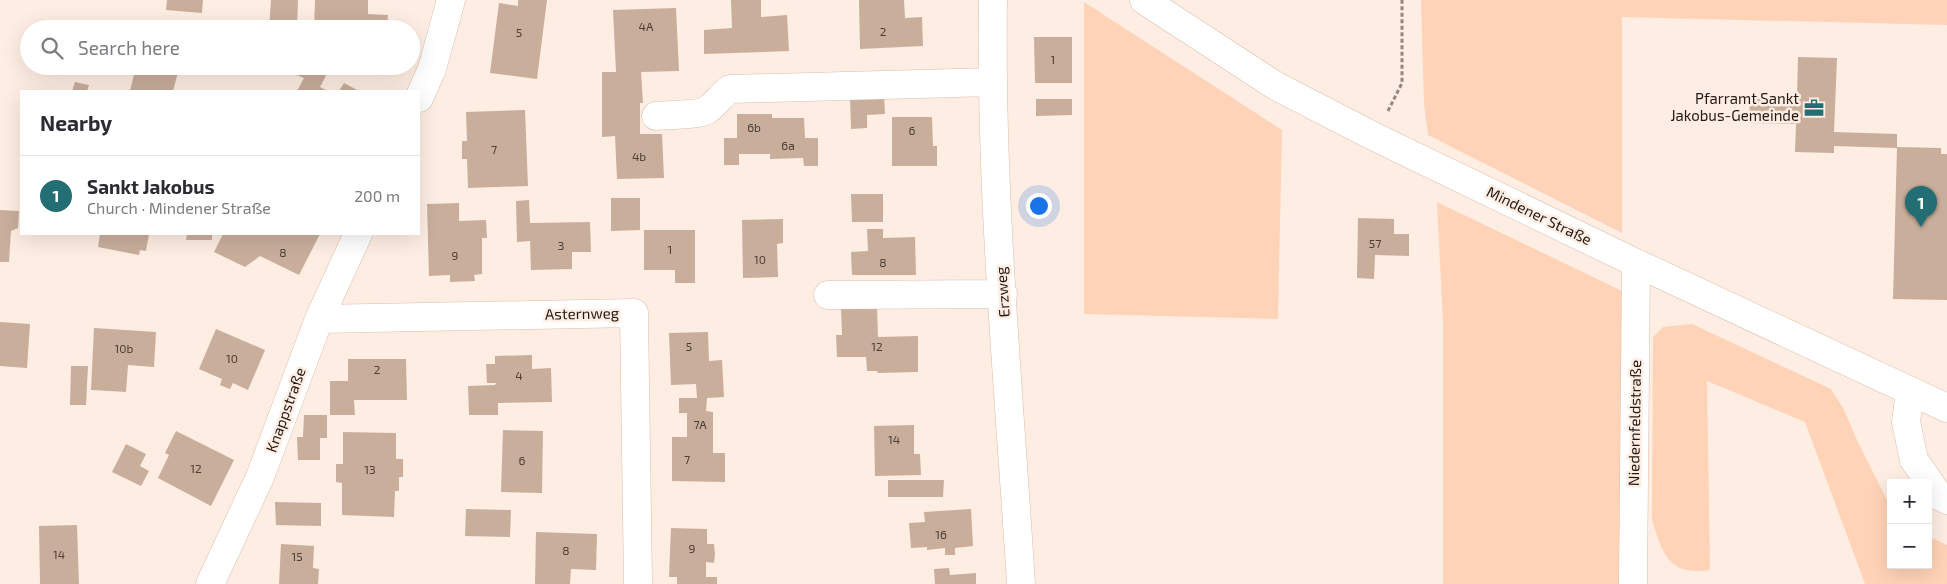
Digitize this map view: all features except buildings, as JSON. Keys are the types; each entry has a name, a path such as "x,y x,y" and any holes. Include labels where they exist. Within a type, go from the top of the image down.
{"street":[{"path":"420,96 432,69 451,0"},
{"name":"Erzweg","path":"993,0 992,82 1021,584"},
{"name":"Mindener Straße","path":"1144,0 1276,86 1375,137 1636,263 1947,408"},
{"path":"656,116 705,112 714,105 720,96 730,89 992,82"},
{"name":"Knappstraße","path":"210,584 260,477 320,319 358,235"},
{"name":"Niedernfeldstraße","path":"1633,584 1636,263"},
{"path":"828,295 1003,294"},
{"name":"Asternweg","path":"320,319 634,313 638,584"},
{"path":"1910,391 1906,422 1914,460 1939,496 1947,500"}],"path":[{"path":"1375,137 1402,83 1402,0"}],"shaded area":[{"path":"1421,0 1947,0 1947,25 1622,17 1622,233 1428,135 1424,104"},
{"path":"1084,2 1282,130 1278,319 1084,314"},
{"path":"1437,202 1622,291 1619,584 1443,584 1443,323"},
{"path":"1692,324 1831,389 1843,408 1887,500 1887,569 1932,569 1932,538 1947,545 1947,584 1865,584 1805,422 1707,381 1710,570 1685,570 1670,560 1664,553 1652,520 1653,337 1663,327"}],"place":[{"name":"Pfarramt Sankt Jakobus-Gemeinde","path":"1814,108"},
{"name":"Sankt Jakobus","path":"1921,227"}]}
